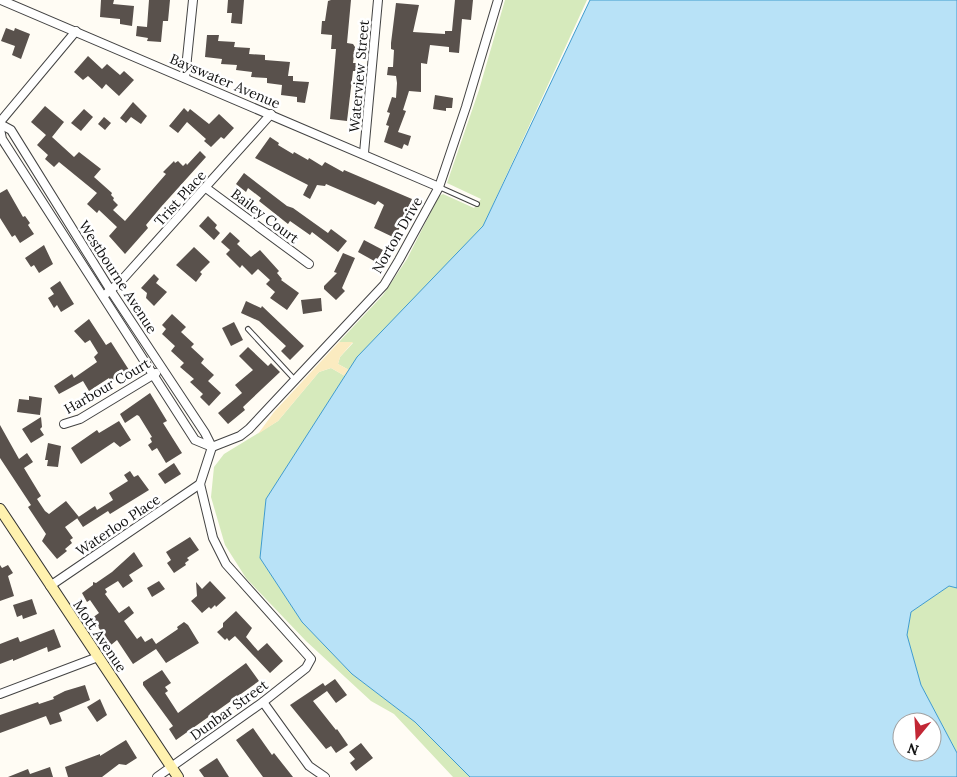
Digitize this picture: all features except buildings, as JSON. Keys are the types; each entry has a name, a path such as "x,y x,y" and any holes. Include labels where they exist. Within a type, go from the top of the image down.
{"street":[{"name":"Bayswater Avenue","path":"1,0 12,2 439,187"},
{"path":"185,78 192,0"},
{"name":"Waterview Street","path":"364,153 378,0"},
{"name":"Norton Drive","path":"212,448 240,436 384,285 439,187 466,107 498,0"},
{"path":"0,123 76,31"},
{"name":"Trist Place","path":"102,295 111,290 206,188 271,114"},
{"name":"Westbourne Avenue","path":"0,123 11,130 111,290 205,433 212,448"},
{"name":"Westbourne Avenue","path":"0,129 2,139 195,440 212,448"},
{"name":"Bailey Court","path":"206,188 309,264"},
{"name":"Harbour Court","path":"64,424 80,419 162,369"},
{"path":"200,484 212,448"},
{"name":"Waterloo Place","path":"50,586 200,484"},
{"name":"Dunbar Street","path":"157,777 263,702 306,668 311,659 226,564 213,538 200,484"},
{"name":"Mott Avenue","path":"0,510 178,777"},
{"path":"0,694 98,656"},
{"path":"263,702 309,766 325,777"}],"lane":[{"path":"439,187 478,204"},
{"path":"248,329 295,380"}],"green space":[{"path":"505,0 587,0 483,226 349,370 338,364 340,357 353,343 339,342 383,295 407,259 439,196 443,194 474,208 481,199 447,183 479,90"},
{"path":"331,368 345,376 266,499 260,558 302,622 352,674 415,722 470,777 453,777 394,714 371,701 306,641 246,578 225,545 211,497 214,467 224,454 278,421 319,372"},
{"path":"949,586 957,588 957,753 942,725 942,712 935,712 921,685 907,635 911,612"}],"sand":[{"path":"339,342 353,342 340,357 338,364 349,370 345,376 331,368 319,372 278,421 258,434 274,412"}],"water":[{"path":"590,0 957,0 957,588 949,586 911,612 907,635 921,685 935,712 892,712 892,762 942,762 942,725 957,753 957,777 470,777 415,722 352,674 302,622 260,558 266,499 357,357 483,226"}]}
